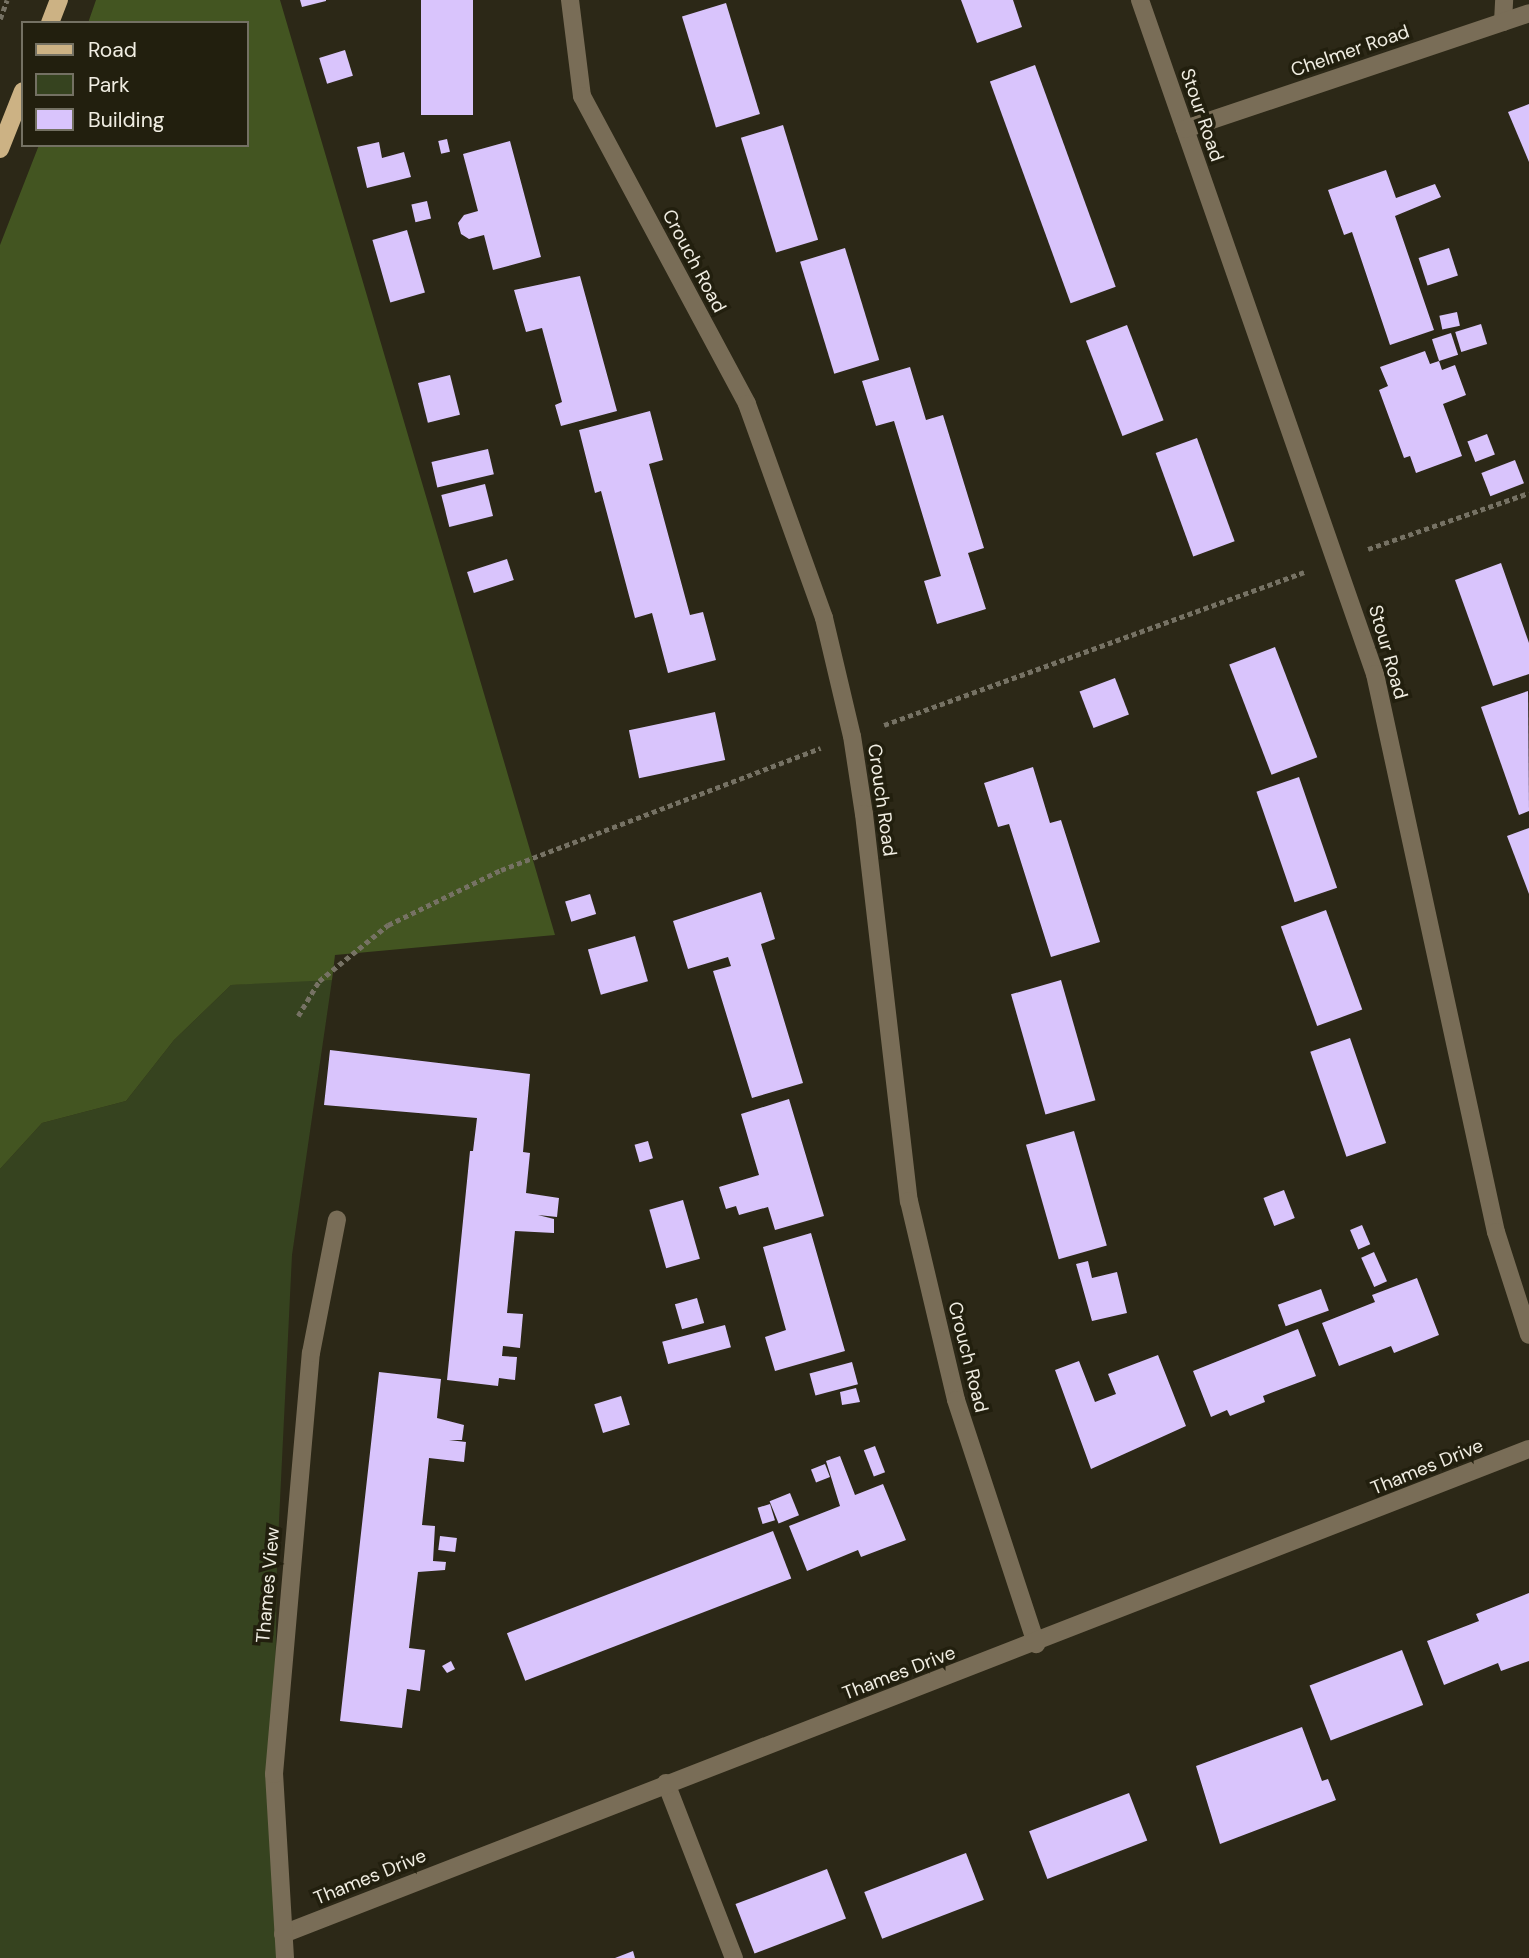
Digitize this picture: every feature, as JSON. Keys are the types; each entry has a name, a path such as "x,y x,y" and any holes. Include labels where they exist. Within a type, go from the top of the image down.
{"main road":[{"path":"51,21 59,0"},
{"path":"0,149 21,97"}],"street":[{"name":"Crouch Road","path":"570,0 582,96 747,404 824,618 852,736 887,982 909,1201 956,1400 1036,1644"},
{"name":"Stour Road","path":"1140,0 1338,560 1375,674 1496,1232 1529,1335"},
{"path":"1503,22 1504,0"},
{"name":"Chelmer Road","path":"1185,129 1529,13"},
{"name":"Thames View","path":"285,1958 274,1774 311,1353 337,1219"},
{"name":"Thames Drive","path":"283,1934 666,1783 1036,1644 1529,1449"},
{"path":"666,1783 734,1958"}],"path":[{"path":"0,19 7,0"},
{"path":"298,1016 319,981 388,925 501,870 852,736 1529,493"}],"green space":[{"path":"96,0 280,0 555,935 335,955 332,980 231,985 174,1040 126,1101 42,1123 0,1169 0,245 38,147 248,147 248,21 89,21"},
{"path":"332,980 292,1255 277,1562 274,1774 285,1958 0,1958 0,1169 42,1123 126,1101 174,1040 231,985"}],"building":[{"path":"300,0 326,0 326,1 302,7"},
{"path":"421,0 473,0 473,115 421,115"},
{"path":"961,0 1013,0 1022,27 977,43"},
{"path":"726,3 760,114 716,127 682,16"},
{"path":"345,50 353,76 327,84 319,58"},
{"path":"1035,65 1116,287 1071,303 990,81"},
{"path":"1529,104 1529,162 1508,112"},
{"path":"783,125 818,240 776,253 741,138"},
{"path":"447,139 450,152 441,154 438,141"},
{"path":"510,141 541,257 493,270 484,235 469,239 461,234 458,223 464,215 478,211 463,154"},
{"path":"379,142 382,158 404,152 411,177 367,188 357,147"},
{"path":"1386,170 1396,198 1435,184 1441,197 1395,216 1434,330 1390,345 1352,232 1344,235 1328,190"},
{"path":"427,201 431,219 415,222 411,205"},
{"path":"407,230 425,292 390,302 372,240"},
{"path":"845,248 879,360 834,374 800,262"},
{"path":"1449,248 1458,276 1428,285 1419,258"},
{"path":"580,276 617,411 561,426 555,405 562,402 542,328 526,332 514,290"},
{"path":"1457,312 1460,326 1442,329 1439,316"},
{"path":"1481,324 1487,344 1461,352 1455,332"},
{"path":"1127,325 1164,420 1122,436 1086,341"},
{"path":"1451,333 1458,355 1439,361 1432,339"},
{"path":"1425,351 1430,364 1439,361 1442,370 1455,365 1466,395 1443,404 1462,456 1416,473 1410,456 1404,458 1379,390 1388,386 1380,367"},
{"path":"910,367 926,420 943,415 984,548 968,553 986,609 937,624 924,581 941,576 894,421 876,426 862,381"},
{"path":"450,375 460,415 428,423 418,383"},
{"path":"650,411 663,460 649,464 690,615 703,612 716,660 668,673 652,613 635,618 601,491 595,493 579,430"},
{"path":"1487,434 1495,455 1475,462 1467,442"},
{"path":"1197,438 1235,541 1193,556 1156,453"},
{"path":"488,449 494,474 437,487 431,462"},
{"path":"1515,460 1524,483 1490,496 1481,473"},
{"path":"485,484 493,516 449,527 441,495"},
{"path":"507,559 514,580 474,593 467,572"},
{"path":"1501,563 1529,643 1529,674 1493,686 1455,580"},
{"path":"1275,647 1317,757 1272,775 1229,665"},
{"path":"1115,678 1129,714 1094,728 1080,692"},
{"path":"1528,691 1529,811 1519,815 1481,707"},
{"path":"715,712 725,760 639,778 629,730"},
{"path":"1033,767 1050,823 1061,820 1100,942 1051,957 1009,824 998,827 984,783"},
{"path":"1299,777 1337,888 1295,902 1256,792"},
{"path":"1529,828 1529,894 1507,836"},
{"path":"761,892 775,939 761,944 803,1083 752,1098 713,971 731,966 728,957 688,969 673,921"},
{"path":"590,894 596,914 571,922 565,902"},
{"path":"1326,910 1362,1010 1317,1026 1281,926"},
{"path":"635,936 648,981 601,995 588,950"},
{"path":"1061,980 1095,1100 1045,1114 1011,994"},
{"path":"1350,1038 1386,1143 1346,1157 1310,1052"},
{"path":"330,1050 530,1074 523,1152 530,1153 526,1193 559,1198 557,1217 538,1215 554,1219 554,1233 515,1231 507,1313 523,1314 520,1348 503,1346 502,1356 517,1357 515,1380 499,1378 498,1386 447,1380 470,1151 473,1151 477,1118 324,1105"},
{"path":"789,1099 824,1216 775,1230 768,1207 739,1215 736,1206 726,1209 719,1187 759,1175 741,1114"},
{"path":"1074,1131 1107,1245 1059,1259 1026,1145"},
{"path":"648,1141 653,1158 640,1162 635,1145"},
{"path":"1284,1190 1295,1218 1274,1226 1263,1198"},
{"path":"683,1200 700,1259 666,1268 649,1210"},
{"path":"1362,1225 1370,1244 1358,1249 1350,1230"},
{"path":"811,1233 845,1351 775,1371 765,1337 786,1330 763,1247"},
{"path":"1374,1252 1387,1281 1374,1287 1361,1258"},
{"path":"1088,1261 1092,1278 1117,1272 1127,1313 1092,1321 1076,1264"},
{"path":"1417,1278 1439,1335 1394,1353 1391,1346 1339,1366 1322,1323 1375,1302 1372,1295"},
{"path":"1321,1289 1329,1311 1286,1326 1278,1305"},
{"path":"697,1298 704,1323 682,1329 675,1304"},
{"path":"725,1325 731,1347 668,1364 662,1342"},
{"path":"1298,1329 1316,1376 1263,1396 1265,1402 1230,1416 1227,1410 1211,1417 1193,1371"},
{"path":"1158,1355 1186,1426 1091,1469 1055,1370 1079,1361 1095,1402 1116,1394 1108,1374"},
{"path":"852,1362 858,1384 815,1396 809,1373"},
{"path":"379,1372 441,1379 437,1418 464,1425 462,1440 449,1440 466,1442 464,1462 429,1458 422,1525 435,1526 433,1561 446,1562 445,1570 418,1572 409,1648 425,1650 420,1691 407,1689 402,1728 340,1721"},
{"path":"856,1388 860,1402 842,1405 840,1392"},
{"path":"621,1396 630,1425 603,1433 594,1404"},
{"path":"875,1446 885,1472 874,1476 864,1450"},
{"path":"840,1456 855,1495 883,1484 906,1540 861,1557 858,1550 807,1571 789,1526 840,1506 826,1461"},
{"path":"825,1464 830,1477 816,1482 811,1469"},
{"path":"790,1493 799,1515 779,1523 770,1501"},
{"path":"770,1504 775,1520 763,1524 758,1508"},
{"path":"773,1531 791,1579 525,1681 507,1633"},
{"path":"440,1536 457,1538 455,1552 438,1550"},
{"path":"1529,1593 1529,1661 1501,1671 1498,1663 1444,1685 1427,1641 1479,1621 1476,1614"},
{"path":"1402,1650 1423,1705 1331,1741 1310,1685"},
{"path":"451,1661 455,1669 447,1673 442,1666"},
{"path":"1302,1727 1322,1781 1328,1779 1336,1800 1220,1844 1196,1766"},
{"path":"1129,1793 1147,1841 1047,1879 1029,1831"},
{"path":"966,1853 984,1900 882,1939 864,1892"},
{"path":"827,1869 846,1918 755,1954 736,1904"},
{"path":"633,1951 635,1958 615,1958"}]}
